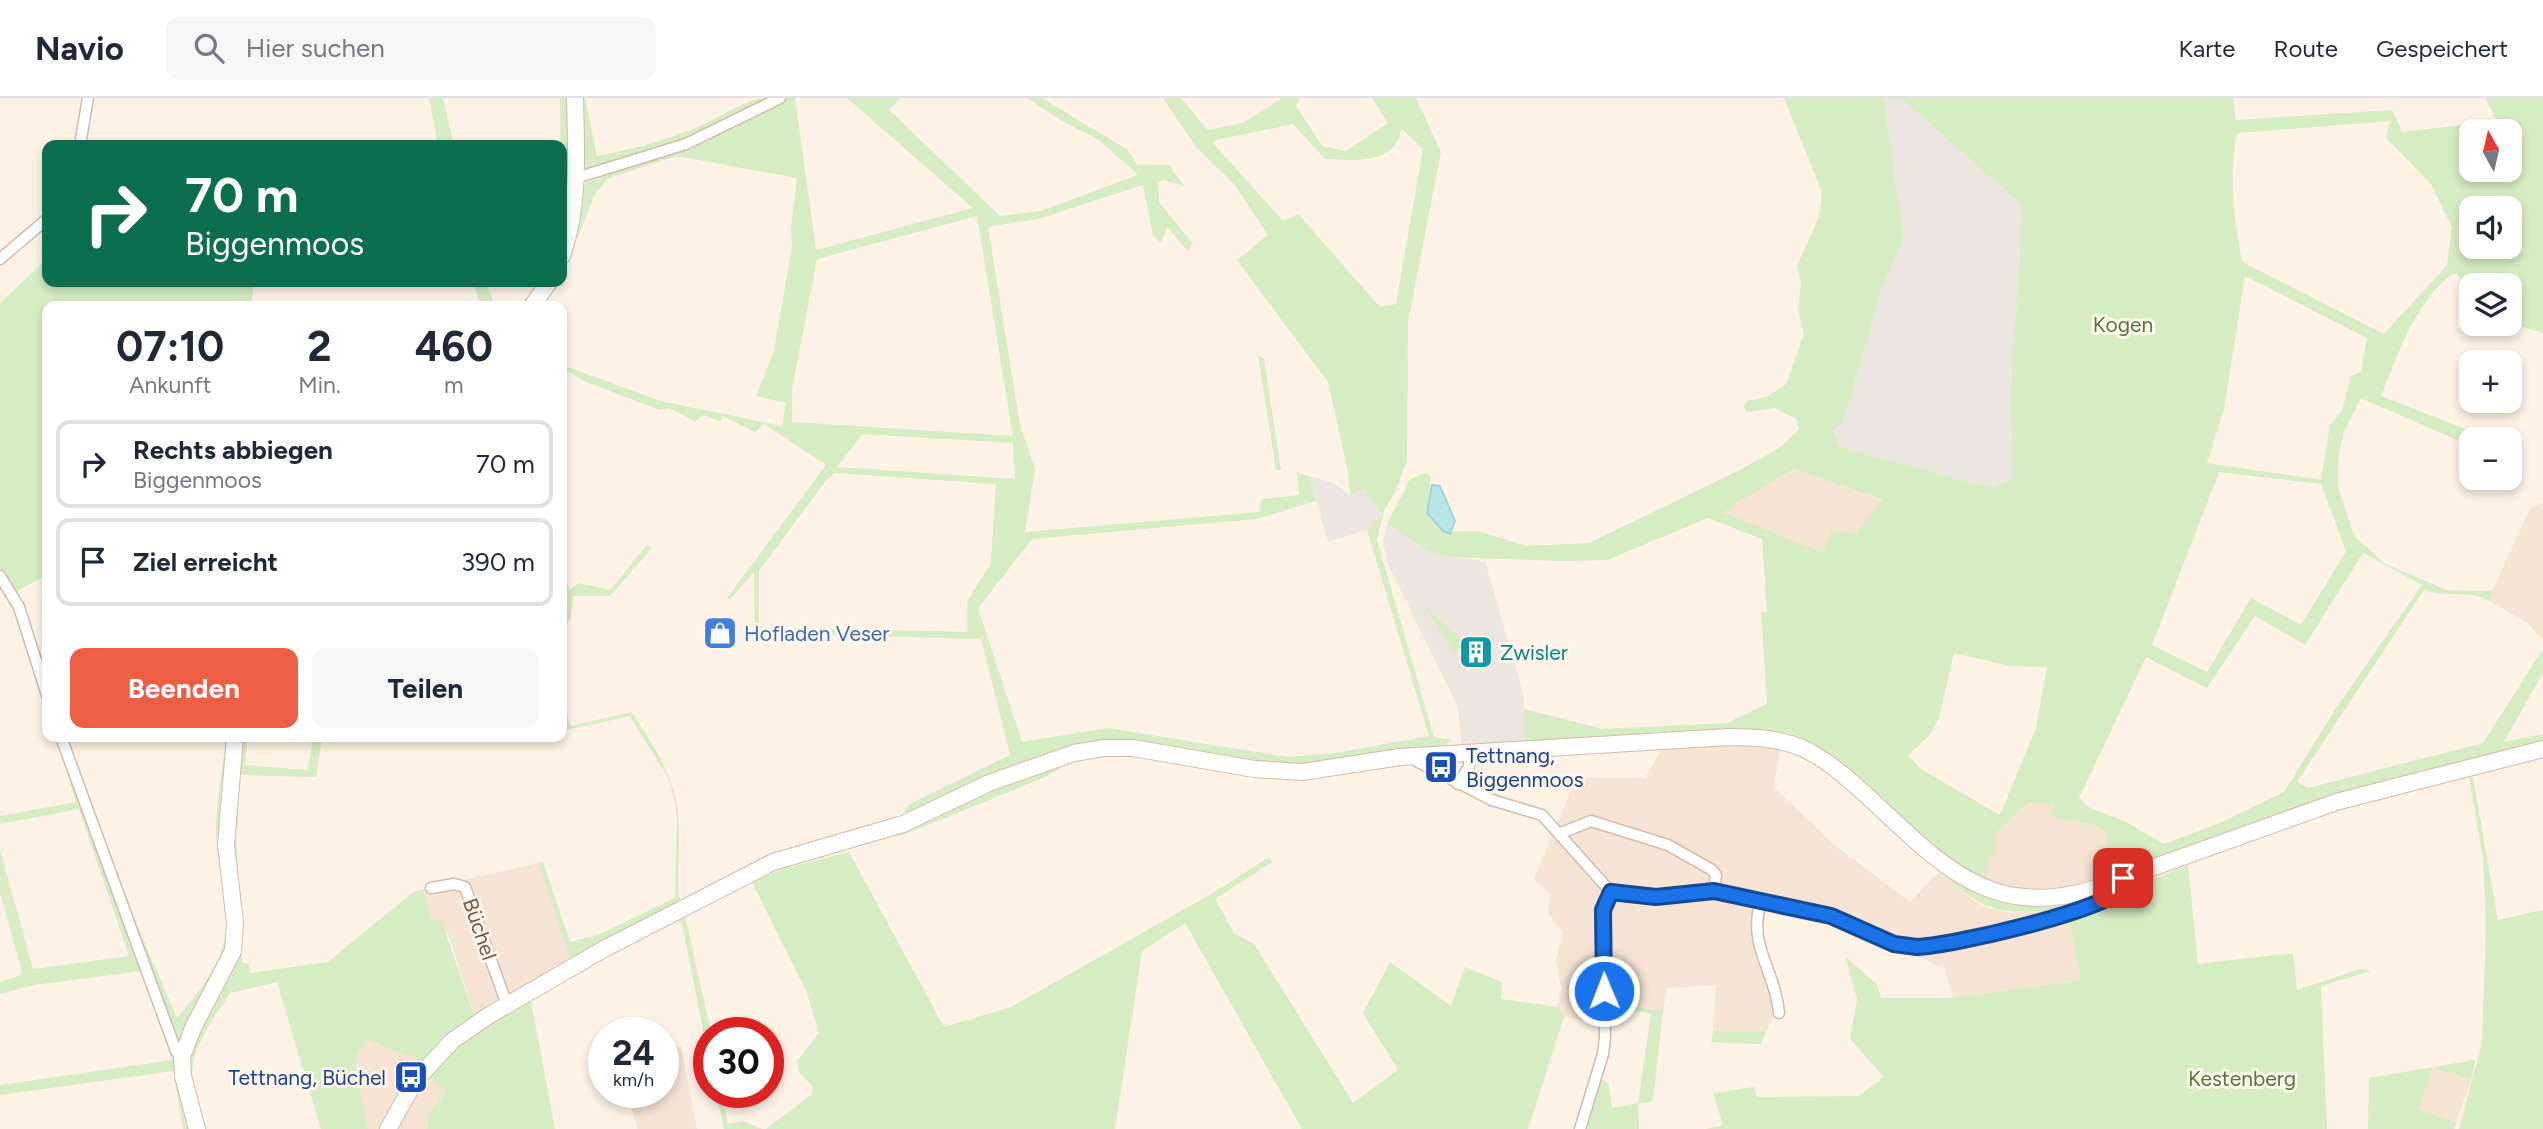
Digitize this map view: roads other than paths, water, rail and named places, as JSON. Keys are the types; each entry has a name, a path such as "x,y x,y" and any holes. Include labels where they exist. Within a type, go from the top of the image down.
{"main road":[{"path":"567,240 571,227 576,178 575,98"},
{"path":"388,1129 409,1090 437,1056 464,1032 604,948 751,871 796,853 903,824 989,783 1074,753 1104,748 1133,748 1286,772 1415,756 1728,737 1777,740 1809,751 1832,765 1956,872 1989,891 2015,898 2050,899 2123,878 2370,791 2543,749"},
{"path":"197,1129 183,1076 182,1057 193,1028 227,968 234,943 235,916 226,845 235,742"}],"street":[{"path":"80,140 88,98"},
{"path":"576,178 686,144 780,98"},
{"path":"0,259 42,223"},
{"path":"0,576 19,607 42,679"},
{"path":"63,742 118,898 176,1051 182,1057"},
{"path":"1458,784 1469,767 1469,753"},
{"path":"1415,756 1418,762 1458,784 1497,802 1542,815 1611,892 1656,897 1714,891 1831,916 1894,944 1929,946 2085,910 2120,894 2127,886 2123,878"},
{"path":"1561,834 1591,821 1668,845 1712,870 1716,875 1714,891"},
{"name":"Büchel","path":"431,888 454,884 465,887 506,1005"},
{"path":"1580,1129 1603,1054 1603,910 1611,892"},
{"path":"1761,901 1755,930 1777,992 1779,1013"}],"water":[{"path":"1432,485 1440,486 1455,521 1450,534 1443,531 1427,513"}],"place":[{"name":"Hofladen Veser","path":"720,633"},
{"name":"Zwisler","path":"1476,652"},
{"name":"Tettnang, Biggenmoos","path":"1441,767"},
{"name":"Tettnang, Büchel","path":"411,1077"}],"park label":[{"name":"Kogen","path":"2123,324"},
{"name":"Kestenberg","path":"2242,1078"}]}
